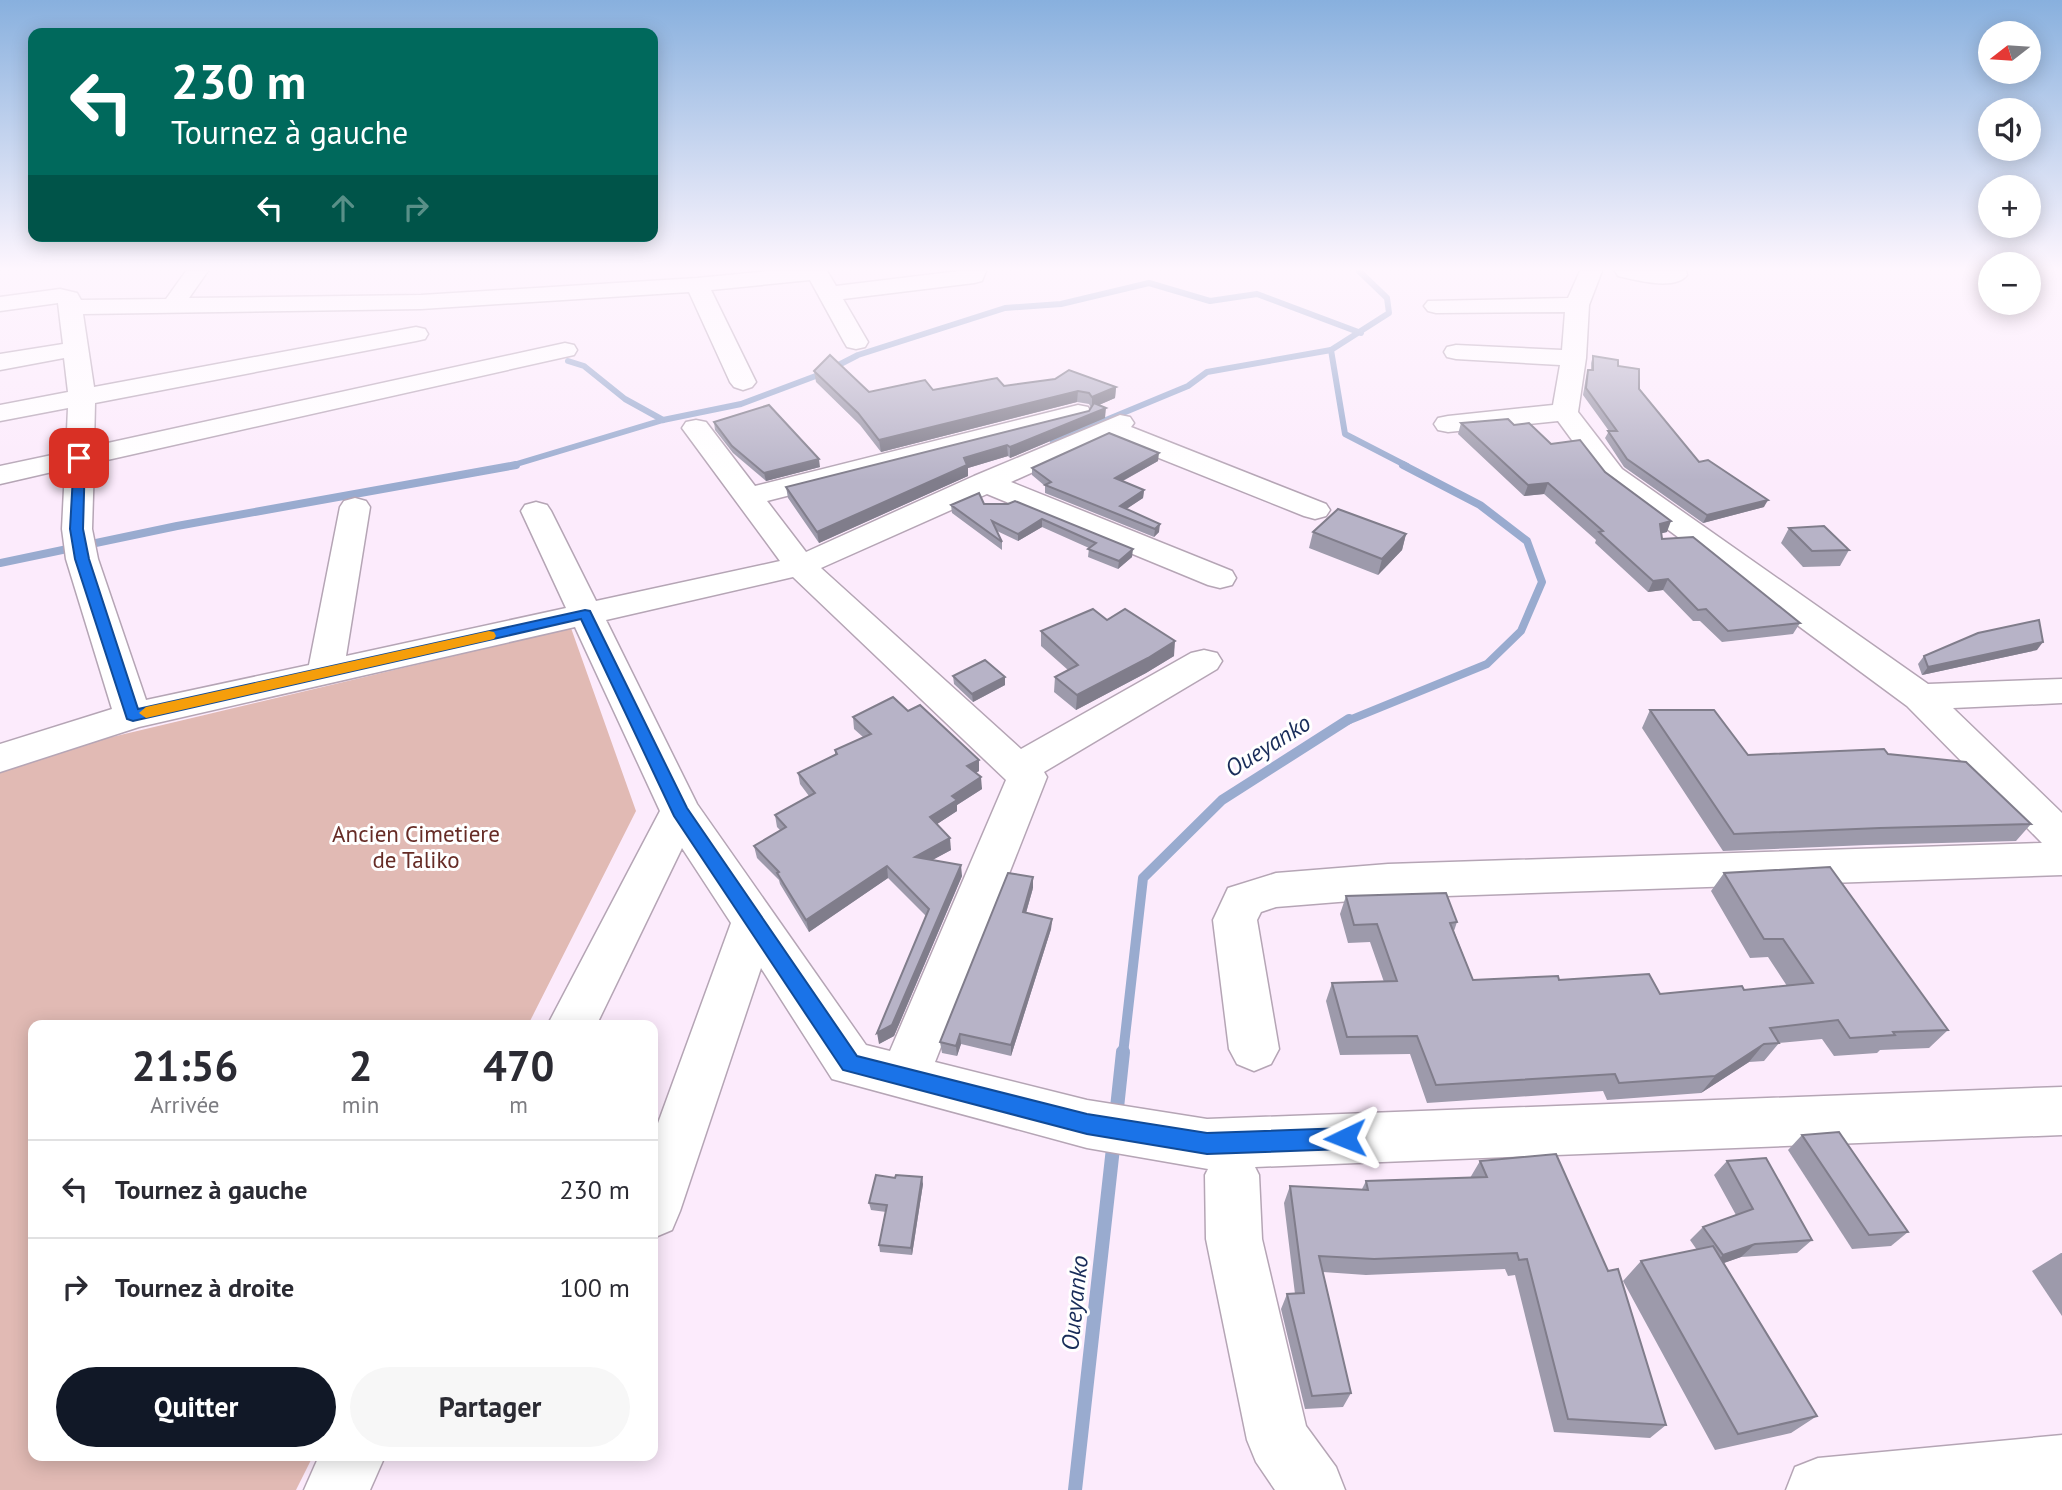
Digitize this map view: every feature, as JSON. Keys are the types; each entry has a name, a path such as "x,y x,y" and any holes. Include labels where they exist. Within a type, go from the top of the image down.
{"street":[{"path":"75,341 82,397 79,544 133,716"},
{"path":"0,413 381,341"},
{"path":"412,384 415,341"},
{"path":"723,341 743,382"},
{"path":"1575,341 1565,412 1612,475 1920,697 2062,838"},
{"path":"0,362 76,349"},
{"path":"0,475 565,350"},
{"path":"1456,352 1574,358"},
{"path":"1448,424 1565,412"},
{"path":"748,497 1078,413"},
{"path":"0,758 133,716 800,566 1114,425 1315,510"},
{"path":"696,428 800,566 1027,777 904,1077"},
{"path":"984,482 1220,578"},
{"path":"325,673 355,507"},
{"path":"536,511 680,811 850,1063 1219,1159 2062,1111"},
{"path":"1018,769 1203,661"},
{"path":"1920,697 2062,691"},
{"path":"574,1020 680,811"},
{"path":"1254,1049 1235,920 1244,900 1276,890 1388,881 2062,859"},
{"path":"658,1197 754,921"},
{"path":"1219,1159 1278,1440 1313,1490"},
{"path":"335,1490 350,1461"},
{"path":"1817,1490 2062,1467"}],"green space":[{"name":"Ancien Cimetiere de Taliko","path":"571,628 636,811 531,1020 28,1020 28,1461 310,1461 296,1490 0,1490 0,767 32,756"}],"building":[{"path":"830,355 869,392 925,380 933,390 997,378 1004,386 1055,379 1069,370 1116,387 1092,397 1089,393 1078,391 879,440 858,413 814,371"},
{"path":"1593,356 1618,360 1618,366 1639,369 1639,389 1699,462 1708,460 1768,500 1707,515 1627,459 1608,431 1617,431 1586,388 1588,370 1593,370"},
{"path":"1094,403 1106,408 1010,447 1007,445 964,458 967,465 817,532 786,487 1089,411"},
{"path":"769,405 819,459 764,473 732,446 714,422"},
{"path":"1508,419 1514,425 1529,423 1551,444 1580,440 1605,472 1671,521 1660,524 1662,539 1693,537 1800,623 1728,631 1706,609 1698,610 1668,579 1653,581 1599,532 1603,531 1548,483 1528,485 1461,423"},
{"path":"1109,433 1159,453 1115,478 1144,490 1120,506 1160,524 1155,529 1045,485 1051,482 1032,468"},
{"path":"979,493 984,504 1008,504 1015,501 1133,549 1119,561 1088,549 1096,543 1042,519 1018,534 992,521 1002,542 951,505"},
{"path":"1338,509 1406,534 1382,559 1313,532"},
{"path":"1824,526 1849,550 1812,551 1789,528"},
{"path":"1093,609 1107,620 1125,609 1175,641 1077,695 1055,677 1078,665 1041,631"},
{"path":"2039,620 2043,642 1928,667 1924,656 1978,633"},
{"path":"985,660 1005,677 972,694 953,676"},
{"path":"893,697 908,711 920,705 979,760 967,766 981,777 952,796 957,800 930,817 950,838 915,857 961,865 892,1025 877,1033 929,909 887,866 806,920 777,873 779,872 754,846 786,827 775,815 815,793 798,773 837,754 835,750 871,734 853,717"},
{"path":"1650,710 1714,710 1748,755 1884,749 1888,754 1966,762 2031,824 1734,834"},
{"path":"1830,867 1948,1030 1893,1032 1895,1035 1850,1038 1838,1020 1770,1028 1779,1043 1764,1044 1715,1076 1619,1083 1615,1074 1436,1085 1417,1036 1347,1037 1332,983 1397,981 1377,924 1354,925 1346,896 1446,893 1457,922 1450,923 1473,980 1558,976 1559,980 1649,974 1660,994 1742,986 1744,990 1813,983 1783,939 1764,939 1724,873"},
{"path":"1008,873 1033,877 1023,912 1052,919 1011,1045 960,1034 956,1046 940,1042"},
{"path":"1839,1132 1908,1232 1869,1235 1802,1135"},
{"path":"1556,1154 1608,1271 1618,1269 1666,1425 1568,1419 1527,1259 1519,1260 1517,1253 1374,1259 1319,1256 1351,1393 1312,1396 1287,1294 1304,1293 1290,1186 1368,1190 1366,1181 1487,1177 1480,1161"},
{"path":"1766,1158 1812,1240 1755,1244 1723,1255 1703,1227 1753,1209 1727,1161"},
{"path":"876,1175 895,1178 896,1175 922,1177 911,1248 879,1245 887,1205 869,1203"},
{"path":"1713,1246 1817,1416 1738,1434 1641,1261"}],"waterway":[{"path":"663,420 741,404 821,374 858,355 903,341"},
{"name":"Oueyanko","path":"1331,350 1346,341"},
{"path":"1053,442 1188,386 1207,372 1331,350"},
{"name":"Oueyanko","path":"1331,350 1345,434 1407,466"},
{"path":"568,361 584,366 625,399 663,420"},
{"path":"510,466 663,420"},
{"path":"0,563 177,526 516,465"},
{"name":"Oueyanko","path":"1347,721 1487,664 1521,631 1542,582 1527,541 1480,505 1403,465"},
{"name":"Oueyanko","path":"1123,1054 1143,878 1222,800 1349,719"},
{"name":"Oueyanko","path":"1116,1117 1123,1052"},
{"name":"Oueyanko","path":"1075,1490 1114,1139"}],"slow traffic":[{"path":"146,713 489,636"}],"route":[{"path":"79,458 77,529 82,559 133,716 585,614 680,811 850,1063 1087,1124 1207,1144 1345,1138"}]}
